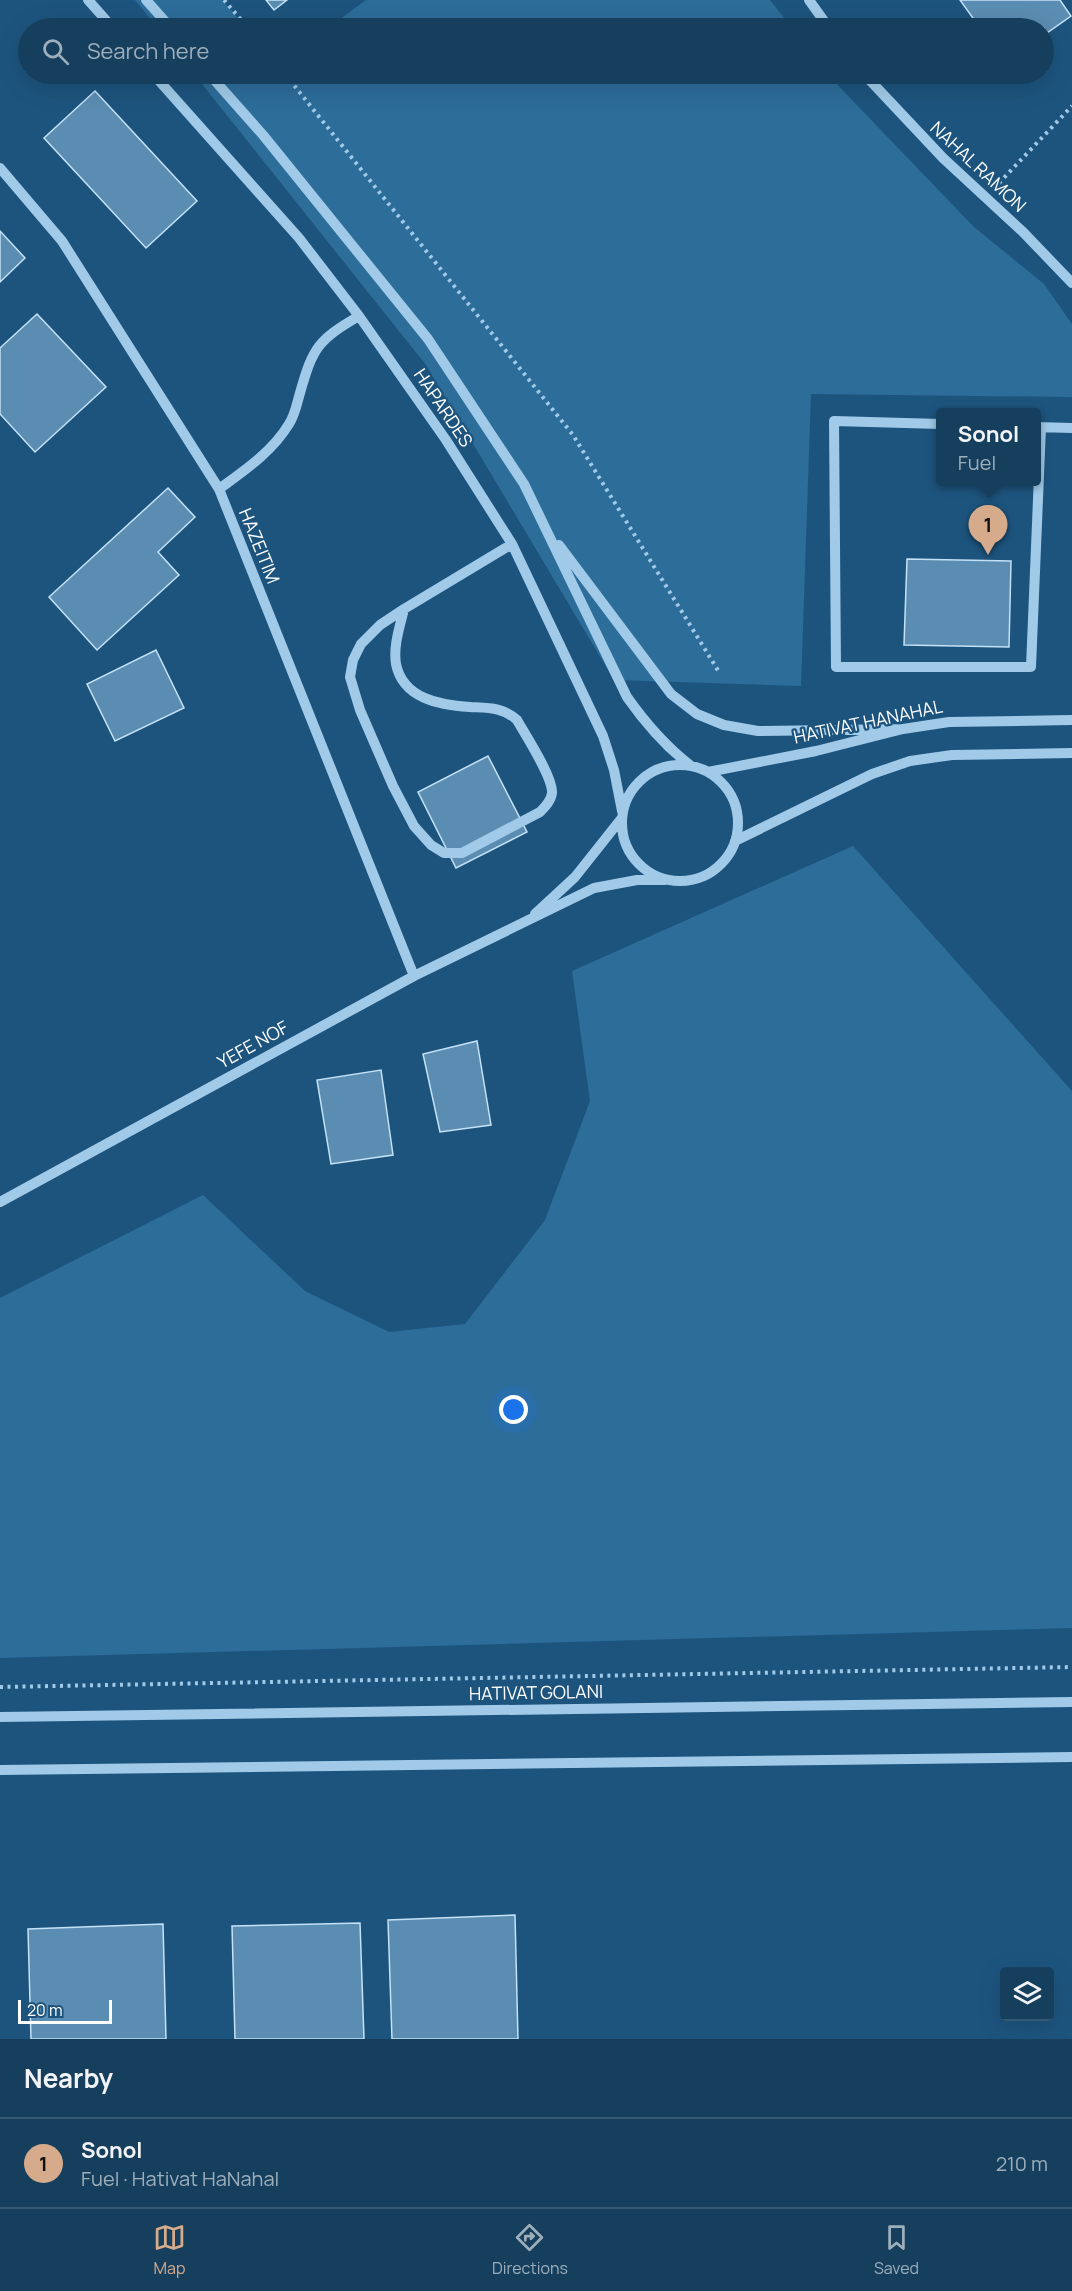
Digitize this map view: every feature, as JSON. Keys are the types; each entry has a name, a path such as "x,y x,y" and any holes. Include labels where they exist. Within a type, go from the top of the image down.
{"street":[{"path":"88,0 104,18"},
{"path":"146,0 162,18"},
{"path":"809,0 822,18"},
{"name":"HAPARDES","path":"162,84 299,237 359,316 446,440 512,544 603,736 614,770 622,815"},
{"name":"HAPARDES","path":"218,84 263,135 428,339 524,484 627,697 646,724 672,751 691,766"},
{"name":"NAHAL RAMON","path":"873,84 934,150 986,197 1072,283"},
{"name":"HAZEITIM","path":"0,168 62,242 219,489 414,976"},
{"path":"219,489 277,443 291,421 308,363 315,349 333,331 359,316"},
{"path":"936,424 834,421 836,667 1031,668 1037,486"},
{"path":"1041,427 1072,428"},
{"path":"544,524 671,694 697,714 724,725 758,731 903,729"},
{"path":"404,609 397,643 396,663 401,678 408,688 432,701 453,706 497,708 509,713 517,720 550,779 552,793 548,804 540,812 462,853 444,854 431,845 414,826 375,746 350,677 353,660 361,644 380,625 404,609 512,544"},
{"name":"HATIVAT HANAHAL","path":"708,772 816,751 903,729 949,722 1072,720"},
{"path":"735,841 872,774 910,761 952,754 1072,753"},
{"path":"674,765 691,766 708,772 723,784 734,801 738,821 735,841 728,857 716,869 700,878 682,881 665,880 647,872 632,857 623,839 622,815 633,789 644,777 658,769 674,765"},
{"name":"YEFE NOF","path":"525,922 574,878 622,815"},
{"name":"YEFE NOF","path":"0,1202 414,976 594,888 637,880 665,880"},
{"name":"HATIVAT GOLANI","path":"0,1717 1072,1702"},
{"path":"0,1770 1072,1757"}],"path":[{"path":"224,0 239,18"},
{"path":"293,84 573,435 719,672"},
{"path":"986,197 1072,106"},
{"path":"0,1687 1072,1667"}],"shaded area":[{"path":"135,0 222,0 238,18 150,18"},
{"path":"366,0 770,0 784,18 342,18"},
{"path":"202,84 837,84 974,227 1044,284 1072,324 1072,397 811,394 801,686 614,680 426,365"},
{"path":"853,846 1072,1091 1072,1628 0,1658 0,1298 203,1195 305,1291 389,1332 465,1324 545,1220 590,1101 572,971"}],"building":[{"path":"266,0 287,0 274,10"},
{"path":"960,0 1060,0 1071,16 1054,28 1054,18 973,18"},
{"path":"95,91 197,201 146,248 44,138"},
{"path":"0,231 25,258 0,282"},
{"path":"37,314 106,387 35,452 0,414 0,348"},
{"path":"168,488 195,517 158,552 179,575 97,650 49,597"},
{"path":"907,559 1011,561 1009,647 904,645"},
{"path":"156,650 184,708 115,741 87,684"},
{"path":"488,756 527,832 456,868 418,792"},
{"path":"477,1041 491,1125 440,1132 423,1054"},
{"path":"381,1070 393,1155 331,1164 317,1080"},
{"path":"515,1915 518,2039 392,2039 388,1920"},
{"path":"360,1923 364,2039 235,2039 232,1926"},
{"path":"163,1924 166,2039 31,2039 28,1929"}],"place":[{"name":"Sonol","path":"988,555"}]}
